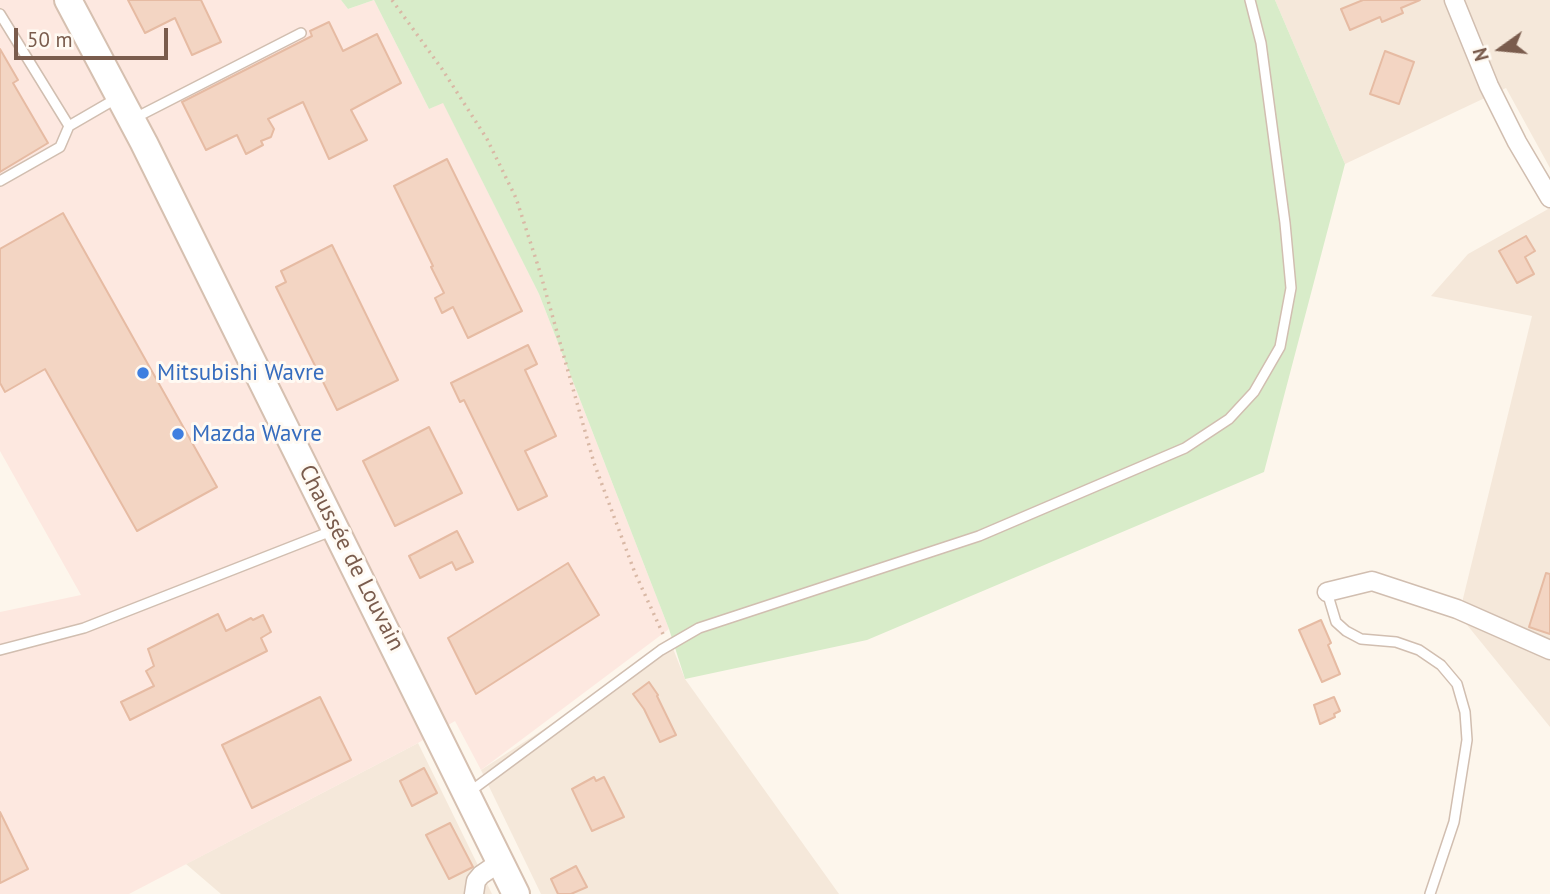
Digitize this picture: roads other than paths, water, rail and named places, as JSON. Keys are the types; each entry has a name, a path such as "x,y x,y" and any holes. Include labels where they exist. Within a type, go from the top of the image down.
{"main road":[{"name":"Chaussée de Louvain","path":"68,0 126,108 516,894"}],"street":[{"path":"1454,0 1489,86 1517,142 1550,198"},
{"path":"1326,592 1372,581 1457,609 1550,650"},
{"path":"474,894 476,881 500,862"}],"lane":[{"path":"467,794 669,645 699,628 979,536 1185,448 1229,419 1254,392 1280,347 1291,288 1261,43 1250,0"},
{"path":"0,14 69,127"},
{"path":"0,181 60,147 69,127 126,108 301,33"},
{"path":"0,650 84,628 335,529"},
{"path":"1326,592 1336,622 1346,631 1361,639 1396,642 1419,650 1441,666 1457,684 1465,712 1467,740 1454,822 1430,894"}],"place":[{"name":"Mitsubishi Wavre","path":"143,373"},
{"name":"Mazda Wavre","path":"178,434"}]}
